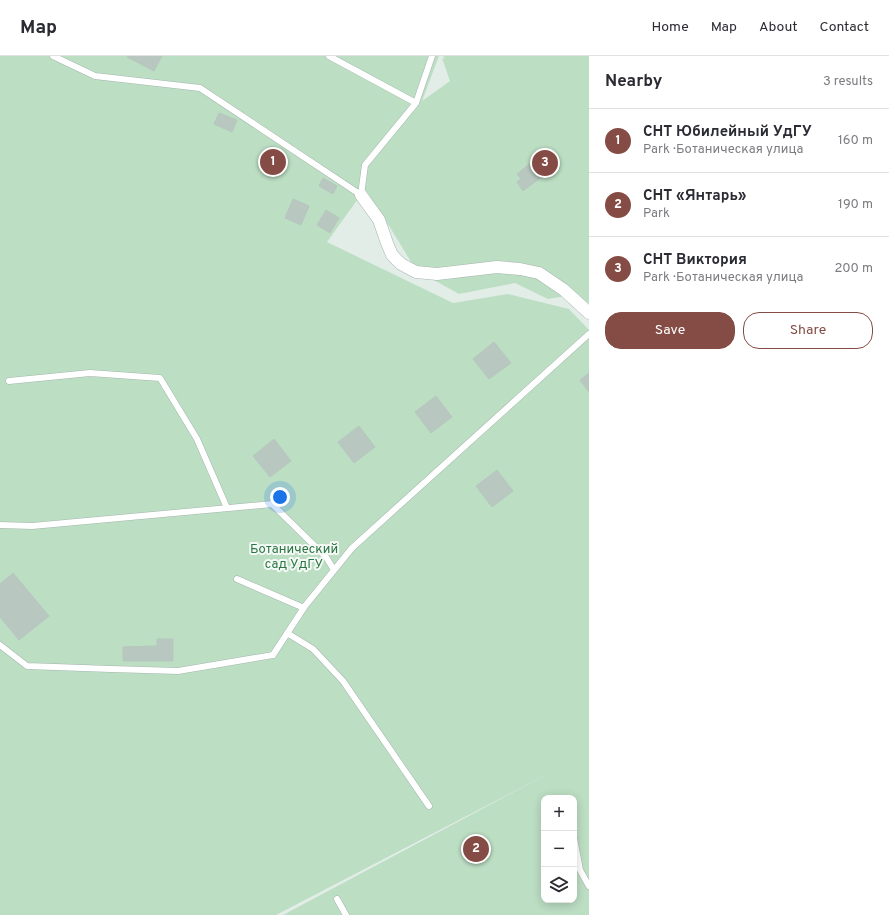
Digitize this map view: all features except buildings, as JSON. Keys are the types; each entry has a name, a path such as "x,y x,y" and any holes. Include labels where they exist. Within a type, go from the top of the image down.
{"street":[{"path":"361,194 379,220 392,255 401,264 416,272 437,274 497,267 520,269 539,273 564,290 589,313"}],"lane":[{"path":"53,56 95,76 200,88 361,194 365,165 416,104 432,56"},
{"path":"329,56 416,104"},
{"path":"0,645 27,666 178,671 273,654 304,608 352,548 589,334"},
{"path":"9,381 90,373 160,378 197,439 227,508"},
{"path":"0,525 32,526 272,504 326,558 334,570"},
{"path":"237,579 304,608"},
{"path":"287,633 313,649 343,681 429,806"},
{"path":"577,854 580,870 589,886"},
{"path":"337,900 346,915"}],"green space":[{"name":"Ботанический сад УдГУ","path":"0,56 439,56 422,101 450,81 442,58 445,59 443,56 589,56 589,304 578,294 548,299 515,283 459,294 416,270 365,189 327,242 453,303 508,294 569,309 589,330 589,915 283,915 555,770 276,915 0,915"}],"place":[{"name":"СНТ Юбилейный УдГУ","path":"273,162"},
{"name":"СНТ Виктория","path":"545,163"},
{"name":"СНТ «Янтарь»","path":"476,849"}]}
